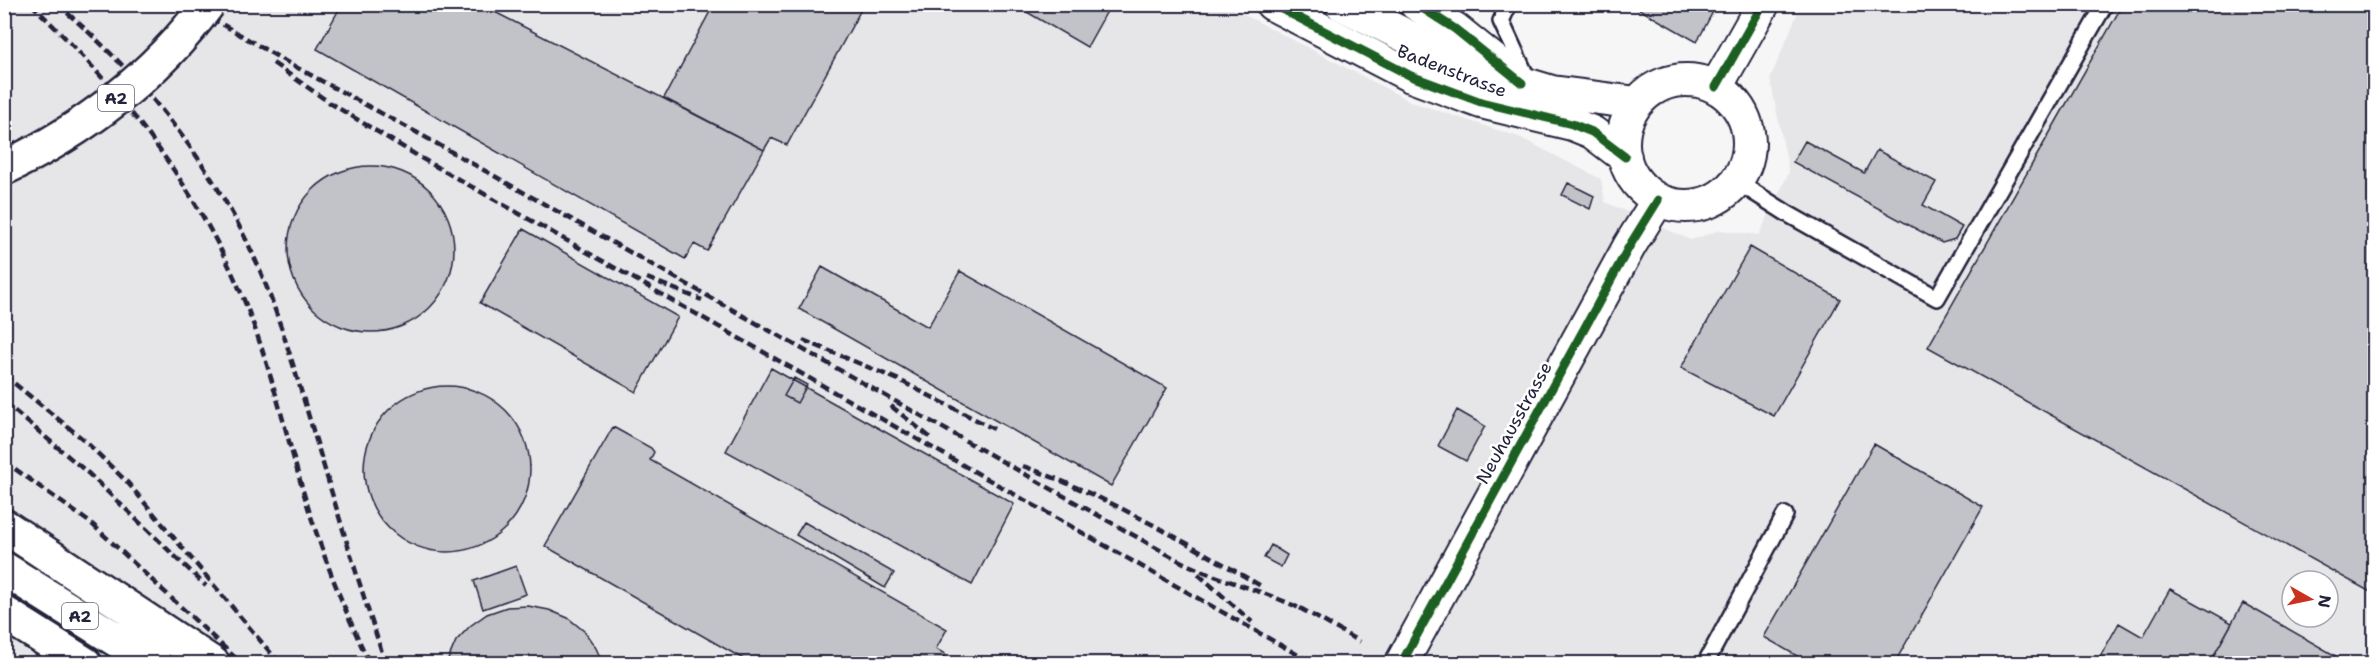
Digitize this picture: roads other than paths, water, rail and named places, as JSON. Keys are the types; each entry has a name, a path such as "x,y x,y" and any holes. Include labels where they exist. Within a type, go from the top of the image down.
{"highway":[{"name":"A2","path":"4,168 55,142 105,107 172,46 208,4"},
{"path":"1342,4 1424,45 1526,84"},
{"path":"4,526 213,663"},
{"name":"A2","path":"4,570 155,663"},
{"name":"A2","path":"4,613 85,663"}],"street":[{"name":"Badenstrasse","path":"1272,4 1411,76 1481,102 1572,124 1592,132 1624,157"},
{"name":"Badenstrasse","path":"1416,4 1455,29 1526,84 1579,96 1637,103"},
{"path":"1716,87 1763,4"},
{"path":"1697,80 1716,87 1731,98 1742,112 1748,129 1749,147 1745,165 1737,181 1724,193 1709,202 1692,206 1675,205 1658,200 1643,189 1631,174 1624,157 1623,139 1626,123 1637,103 1652,90 1665,83 1697,80"},
{"name":"Neuhausstrasse","path":"1401,663 1625,255 1658,200"}],"lane":[{"path":"1509,4 1501,21 1526,84"},
{"path":"1737,181 1788,214 1937,298 2105,4"},
{"path":"1705,663 1785,515"}],"railway":[{"path":"31,4 95,70 153,141 179,179 225,258 254,325 320,545 370,664"},
{"path":"57,4 110,53 158,105 201,162 249,246 284,337 386,664"},
{"path":"188,4 283,60 416,132 1176,559 1307,612"},
{"path":"273,63 330,103 421,158 1314,664"},
{"path":"647,278 702,300"},
{"path":"803,340 899,380 994,429"},
{"path":"4,375 84,440 128,483 280,664"},
{"path":"4,402 88,473 206,586"},
{"path":"891,406 931,438"},
{"path":"4,461 92,524 242,664"},
{"path":"1023,466 1115,505 1261,586"},
{"path":"1198,574 1252,622"},
{"path":"1300,608 1360,642"}]}
